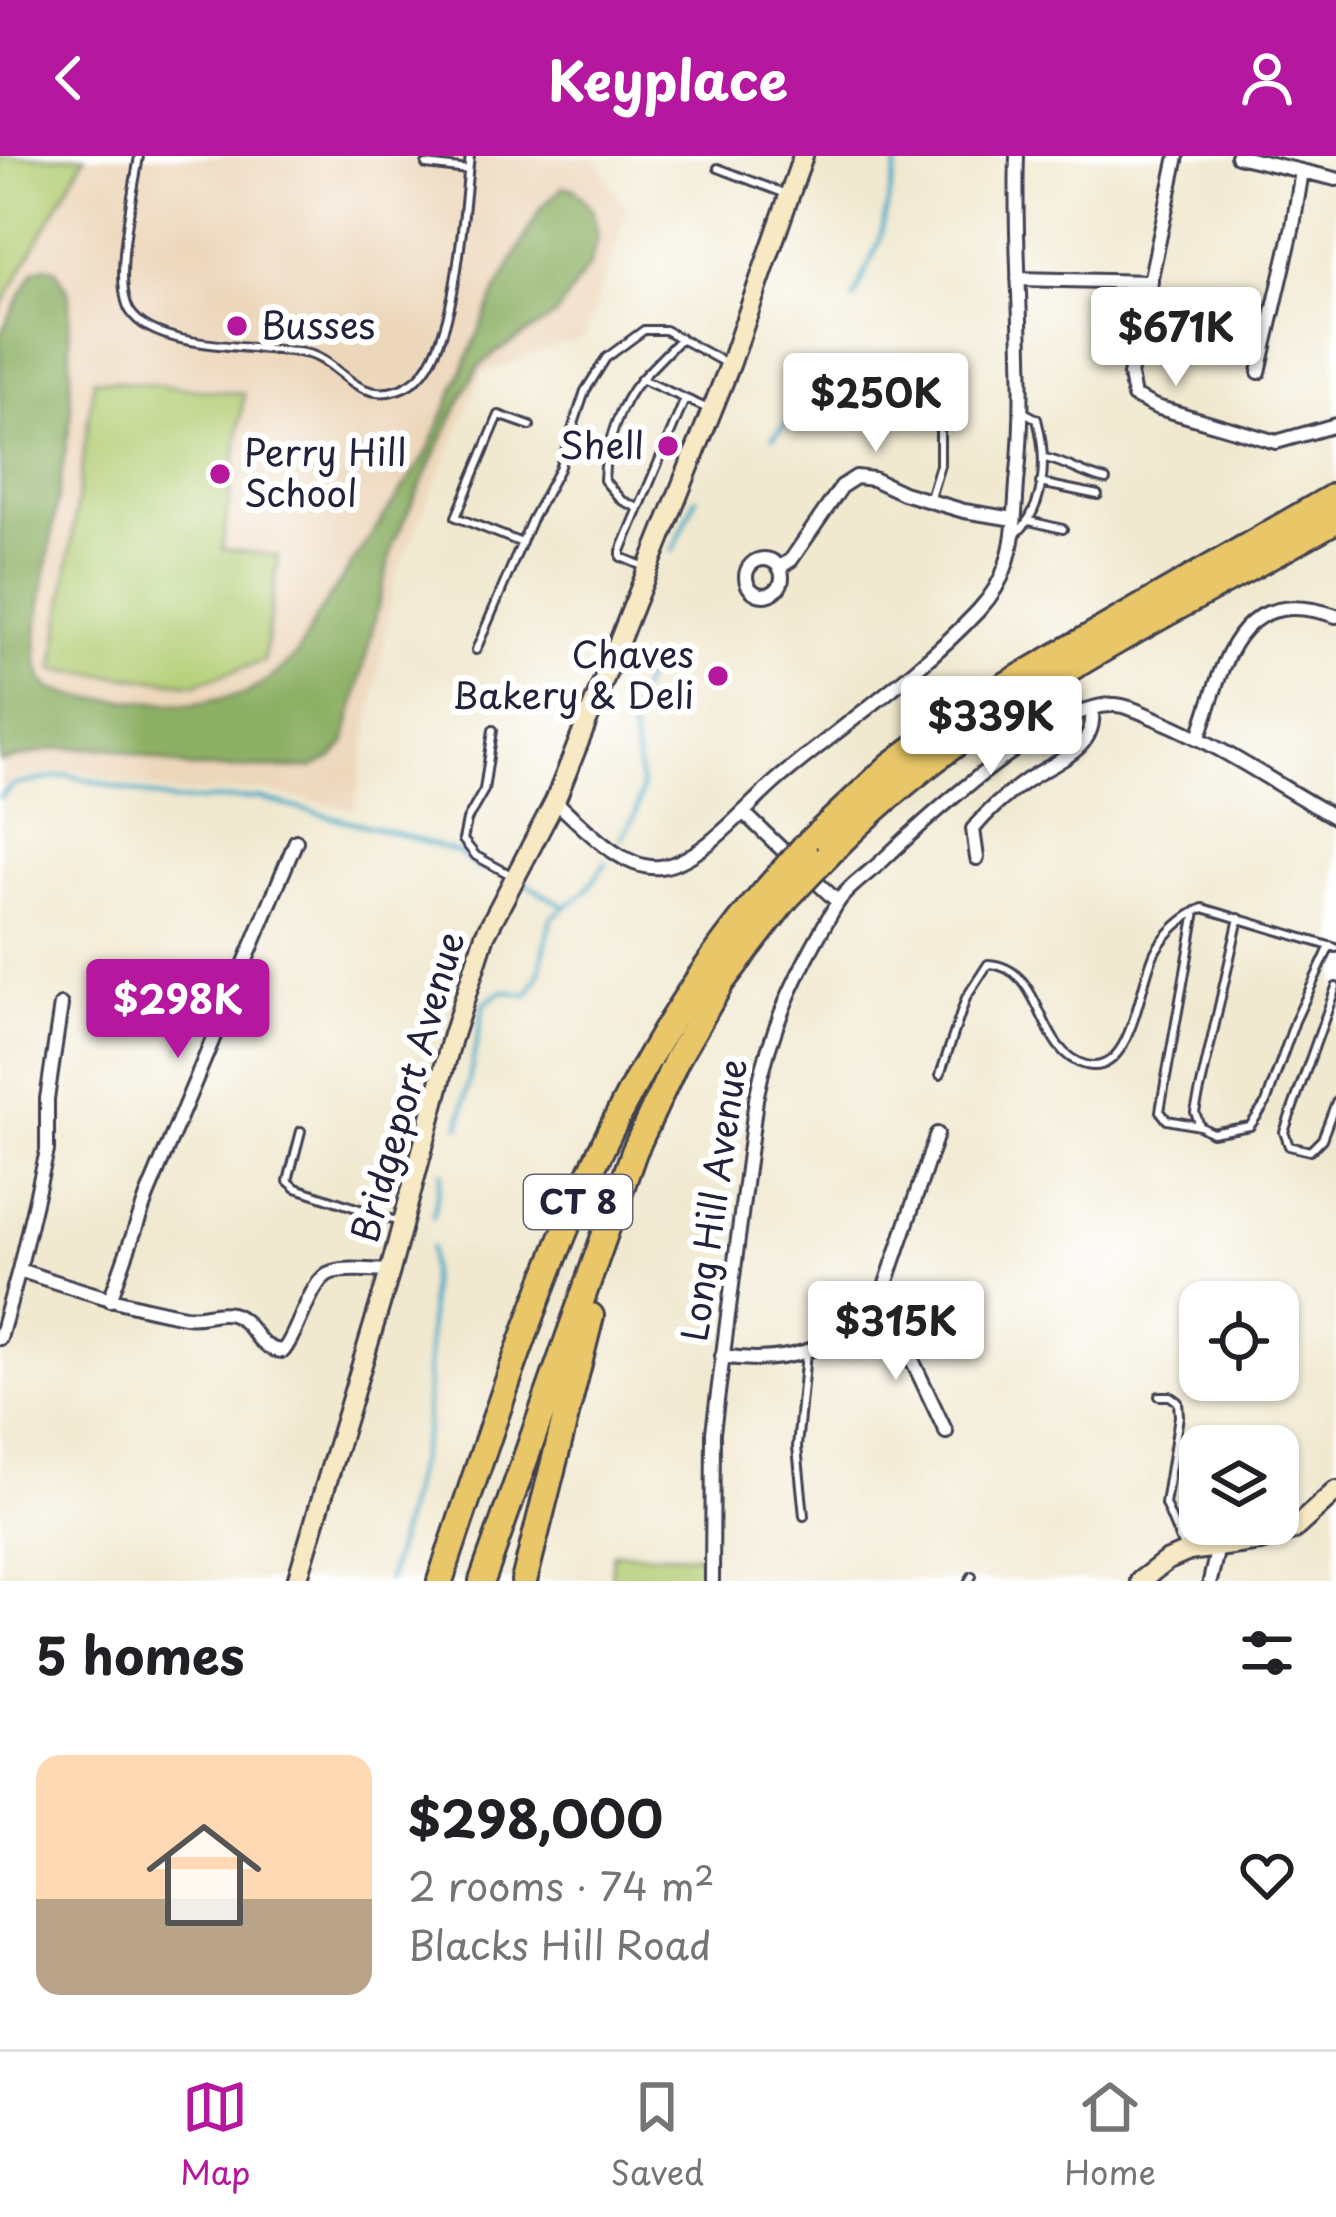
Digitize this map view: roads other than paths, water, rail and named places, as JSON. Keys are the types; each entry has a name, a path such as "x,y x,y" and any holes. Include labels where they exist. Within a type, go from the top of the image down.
{"highway":[{"name":"CT 8","path":"440,1581 515,1362 609,1130 668,1024 727,935 776,894 891,765 971,705 1336,495"},
{"name":"CT 8","path":"815,852 950,746 1047,684 1336,520"},
{"name":"CT 8","path":"482,1581 634,1152 677,1059 776,894"},
{"path":"524,1581 634,1152"}],"main road":[{"name":"Bridgeport Avenue","path":"297,1581 485,935 555,801 730,365 803,156"},
{"path":"1140,1581 1185,1553 1260,1541 1293,1530 1336,1491"}],"street":[{"path":"555,801 630,860 648,867 686,857 976,614 997,587 1012,537 1024,412 1017,156"},
{"path":"1016,189 1029,156"},
{"path":"1177,156 1130,375 1134,396 1156,407 1276,442 1336,424"},
{"path":"1237,156 1336,178"},
{"path":"1259,372 1301,171"},
{"path":"1018,279 1151,282"},
{"path":"780,567 791,560 850,479 873,478 929,501 1014,519"},
{"path":"1199,736 1228,648 1242,628 1287,607 1336,616"},
{"path":"977,858 973,829 1016,788 1084,742 1092,728 1092,710 1115,705 1199,736 1335,816"},
{"name":"Long Hill Avenue","path":"712,1581 713,1432 722,1356 765,1051 787,992 838,902 938,809 1004,756 1092,710"},
{"path":"743,812 838,902"},
{"path":"110,1300 147,1196 296,841"},
{"path":"0,1338 47,1150 47,1099 61,1005"},
{"path":"722,1356 753,1361 794,1358 843,1336 881,1311 937,1134"},
{"path":"19,1270 110,1300 199,1318 225,1312 240,1317 259,1342 283,1351 319,1280 328,1273 390,1271"},
{"path":"881,1311 899,1332 946,1432"},
{"path":"1210,1581 1219,1547"}],"lane":[{"path":"139,156 123,284 127,306 139,323 165,336 304,353 322,359 358,387 373,392 400,389 421,375 446,324 470,156"},
{"path":"426,165 468,170"},
{"path":"718,168 789,195"},
{"path":"476,650 559,470 585,391 606,358 644,330 665,330 730,365"},
{"path":"638,508 621,500 604,480 614,433 626,401 681,338"},
{"path":"641,380 712,411"},
{"path":"648,568 621,556 685,399"},
{"path":"1012,537 1029,520 1045,458 1037,419 1024,412"},
{"path":"850,413 926,417 940,423 940,465 929,501"},
{"path":"522,543 456,517 499,416 530,426"},
{"path":"1045,458 1106,480"},
{"path":"1040,483 1098,495"},
{"path":"1029,520 1063,529"},
{"path":"493,730 484,790 467,820 463,840 476,856 514,877"},
{"path":"940,1075 965,998 988,964 1016,973 1053,1037 1072,1058 1087,1065 1113,1061 1124,1049 1142,981 1158,947 1187,915 1196,911 1203,908 1333,947 1295,1021 1266,1102 1250,1126 1212,1132 1167,1120 1160,1111 1196,911"},
{"path":"1200,1126 1196,1112 1239,919"},
{"path":"1336,987 1284,1132 1289,1146 1310,1151 1318,1147 1336,1102"},
{"path":"301,1131 288,1181 296,1188 402,1223"},
{"path":"804,1516 797,1447 806,1353"},
{"path":"1159,1396 1178,1402 1165,1504 1185,1553"}],"waterway":[{"path":"853,300 879,242 899,156"},
{"path":"773,437 815,394"},
{"path":"673,551 696,498"},
{"path":"621,839 636,813 642,789 631,723 647,671"},
{"path":"0,797 13,785 68,775 173,801 258,798 399,834 459,853 478,868 490,870"},
{"path":"460,1126 484,1004 502,991 528,995 539,975 551,918 586,891 606,863"},
{"path":"524,883 564,906"},
{"path":"433,1217 442,1172"},
{"path":"388,1581 426,1430 431,1247"}],"place":[{"name":"Busses","path":"237,326"},
{"name":"Shell","path":"668,446"},
{"name":"Perry Hill School","path":"220,474"},
{"name":"Chaves Bakery & Deli","path":"718,676"}]}
